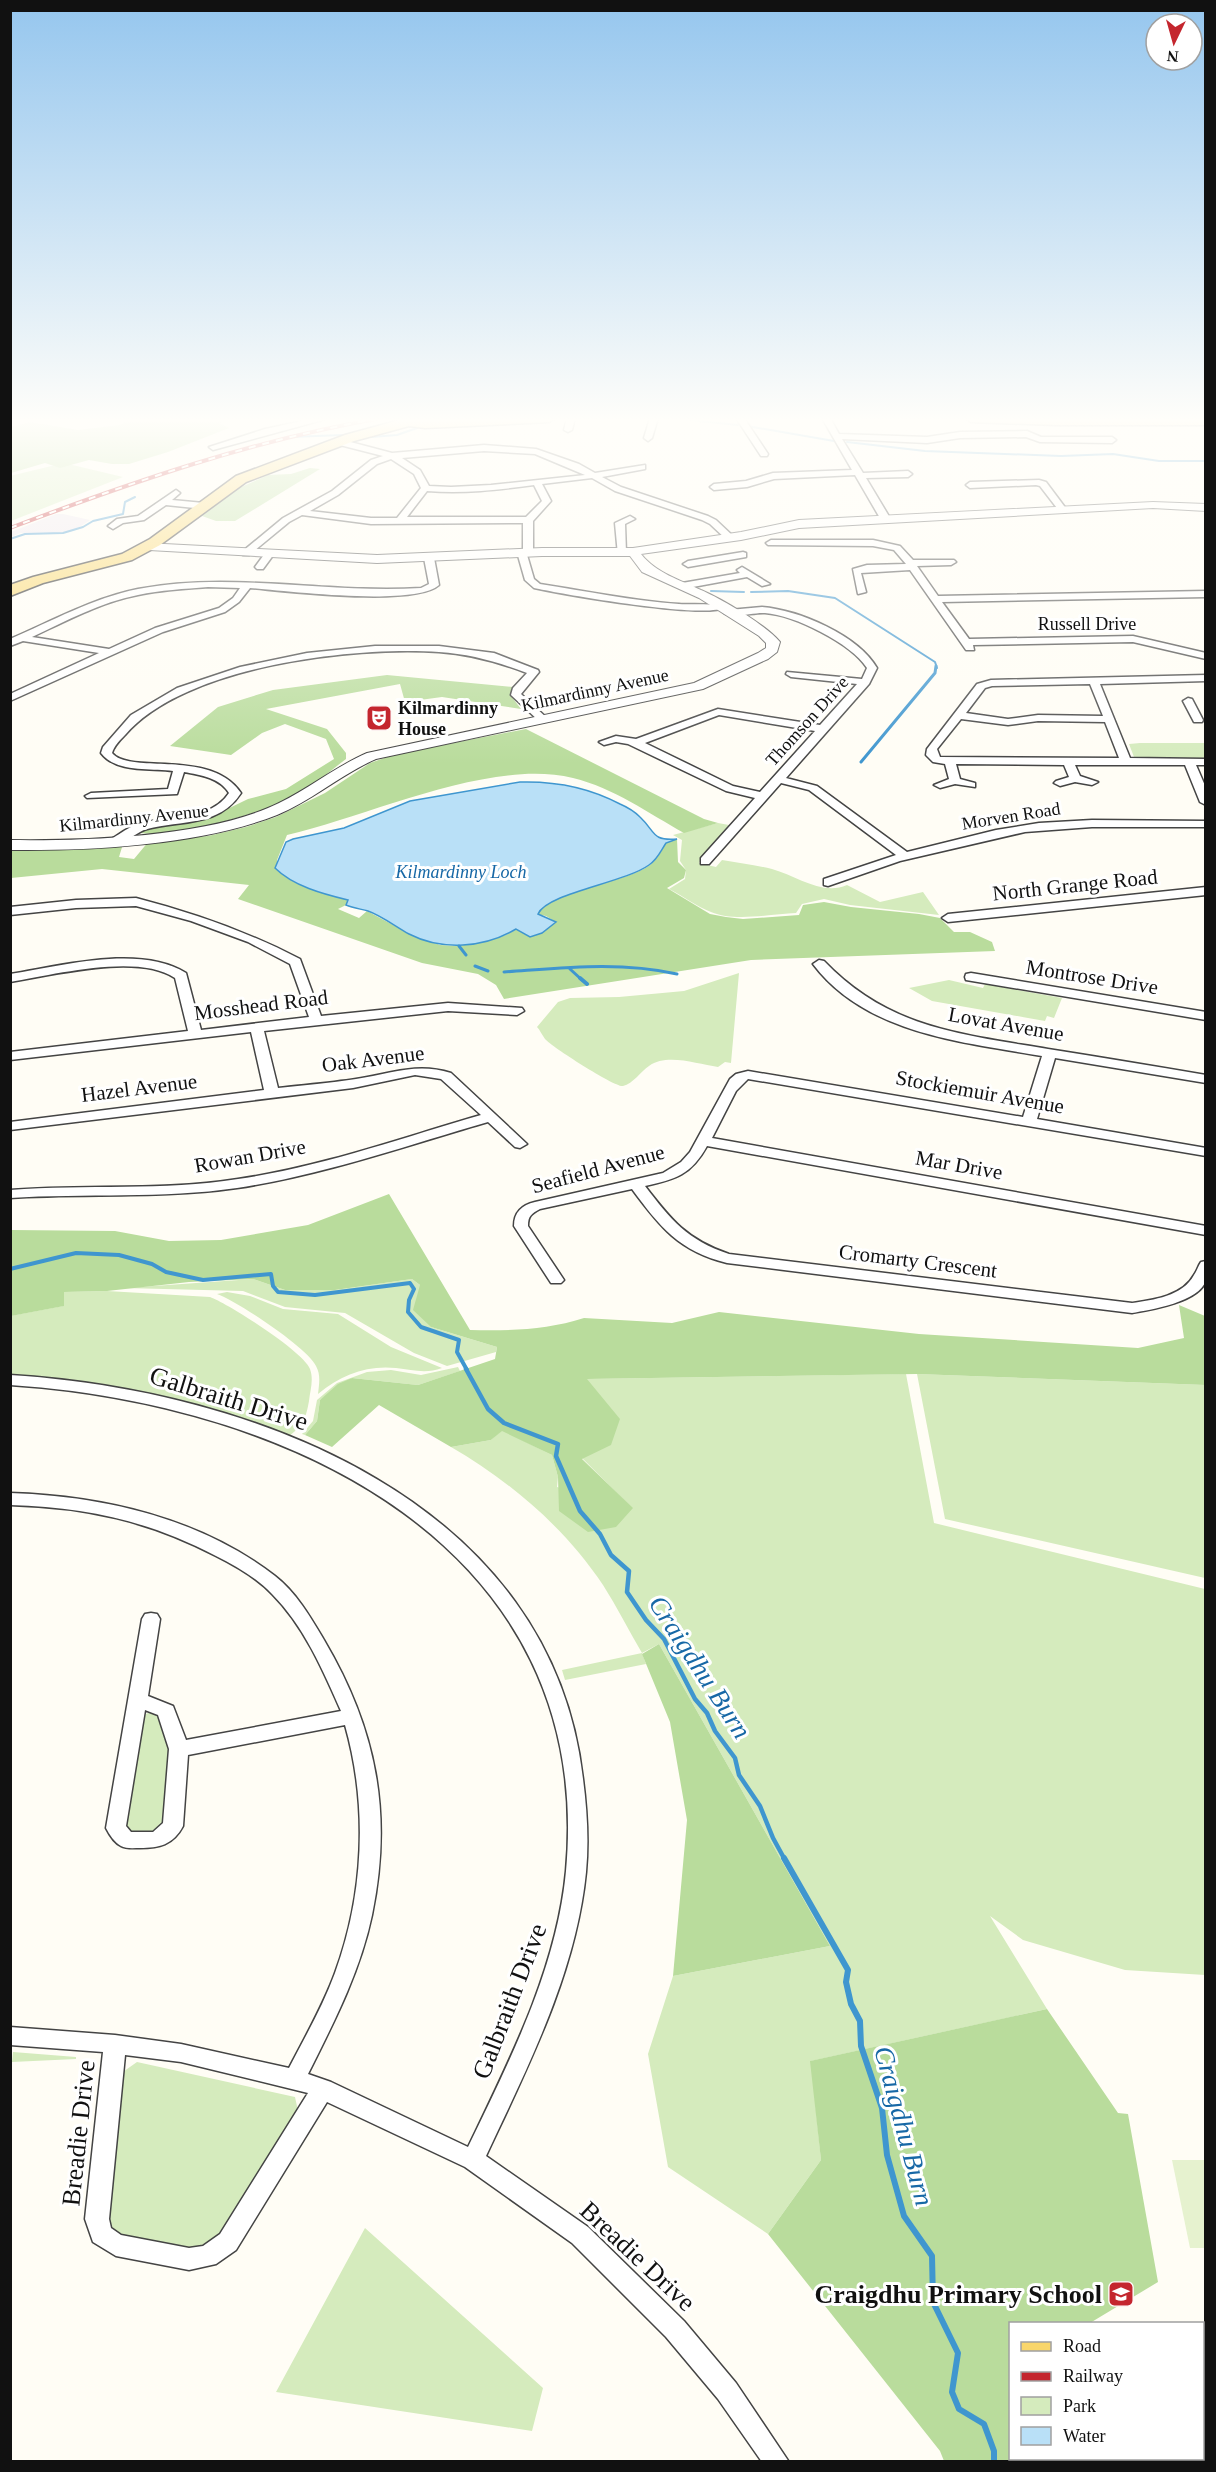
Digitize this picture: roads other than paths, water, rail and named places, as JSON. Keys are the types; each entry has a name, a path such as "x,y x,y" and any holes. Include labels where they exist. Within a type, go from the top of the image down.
{"main road":[{"path":"10,591 38,580 127,557 149,546 166,533"}],"street":[{"path":"246,553 270,533"},
{"path":"525,552 527,533"},
{"path":"623,533 627,552"},
{"path":"725,533 730,538"},
{"path":"149,546 368,559 429,558 525,552 627,552 753,533"},
{"name":"Russell Drive","path":"771,543 883,544 897,548 912,565 968,645 1133,639 1206,656"},
{"name":"Thomson Drive","path":"525,552 530,580 537,586 686,608 786,613 806,619 838,638 868,661 872,668 865,682 705,861"},
{"name":"Kilmardinny Avenue","path":"10,845 117,840 138,834 209,829 265,814 301,798 346,767 387,751 698,686 772,650 771,639 764,633 703,595 646,569 627,552"},
{"path":"260,567 269,554"},
{"path":"687,566 743,555"},
{"path":"10,643 99,603 138,592 193,585 360,592 423,591 434,585 429,558"},
{"path":"724,558 765,584"},
{"path":"861,592 856,571 867,568 951,562"},
{"path":"682,586 748,574"},
{"path":"10,698 168,626 222,610 236,600 246,587"},
{"path":"935,598 1206,594"},
{"path":"10,638 109,652"},
{"path":"138,834 142,827 206,814 219,809 233,798 233,787 228,782 203,772 122,763 108,756 107,749 132,717 163,699 235,672 311,654 412,649 455,651 498,658 534,672 517,690 516,695 543,719"},
{"path":"791,674 865,682"},
{"path":"1206,678 991,683 981,686 932,749 932,755 938,760 950,761 1206,762"},
{"path":"1094,681 1126,761"},
{"path":"1198,720 1190,705 1206,709"},
{"path":"636,743 718,712 822,729"},
{"path":"958,715 1008,722 1038,718 1110,719"},
{"path":"604,742 624,738 730,789 763,796"},
{"path":"950,761 955,781"},
{"path":"1068,762 1075,779"},
{"path":"1189,762 1206,802"},
{"path":"90,796 173,792 179,768"},
{"path":"778,779 813,788 905,856"},
{"path":"1060,783 1075,779 1092,782"},
{"path":"940,785 955,781 971,785"},
{"name":"Morven Road","path":"828,882 905,856 992,835 1054,825 1206,824"},
{"name":"North Grange Road","path":"948,918 1206,891"},
{"path":"10,912 76,904 136,902 195,918 252,939 296,962 316,1020"},
{"path":"10,978 107,965 134,964 165,967 181,976 195,1034"},
{"name":"Lovat Avenue","path":"819,964 850,995 903,1023 952,1038 1206,1079"},
{"name":"Montrose Drive","path":"971,977 1206,1016"},
{"name":"Mosshead Road","path":"10,1056 448,1007 517,1011"},
{"path":"256,1027 272,1093"},
{"path":"1029,1122 1049,1054"},
{"name":"Oak Avenue","path":"272,1093 365,1082 401,1073 436,1072 446,1076 520,1144"},
{"name":"Stockiemuir Avenue","path":"748,1075 1206,1152"},
{"name":"Seafield Avenue","path":"556,1280 521,1226 520,1217 535,1206 668,1176 682,1169 705,1141 737,1078 748,1075"},
{"name":"Hazel Avenue","path":"10,1126 272,1093"},
{"name":"Rowan Drive","path":"10,1194 40,1191 181,1190 263,1180 490,1117"},
{"name":"Mar Drive","path":"705,1141 1206,1231"},
{"name":"Cromarty Crescent","path":"636,1184 675,1234 705,1252 727,1258 1132,1308 1162,1303 1178,1296 1195,1285 1204,1273 1206,1264"},
{"name":"Galbraith Drive","path":"10,1380 101,1389 169,1404 241,1424 293,1442 382,1488 446,1536 499,1593 521,1626 545,1668 556,1697 569,1750 578,1832 575,1875 569,1916 531,2033 473,2160"},
{"path":"10,1499 55,1501 112,1510 175,1531 235,1558 271,1582 288,1599 323,1652 344,1690 367,1773 371,1855 362,1913 347,1966 333,2002 295,2079"},
{"path":"137,1699 166,1711 179,1749 173,1826 158,1840 126,1840 116,1828 137,1699 151,1619"},
{"path":"179,1749 353,1716"},
{"name":"Breadie Drive","path":"10,2036 115,2044 181,2053 295,2079 324,2089 473,2160 580,2235 667,2321 727,2391 777,2462"},
{"name":"Breadie Drive","path":"115,2044 97,2219 101,2234 116,2245 189,2259 208,2256 228,2242 324,2089"}],"water":[{"name":"Kilmardinny Loch","path":"520,782 559,784 608,798 633,811 658,837 677,839 666,843 649,865 622,877 570,894 544,907 538,914 556,922 542,933 530,937 516,929 490,940 463,945 435,943 409,934 373,913 346,905 348,900 319,892 290,880 275,868 286,842 293,839 344,828 410,801"}],"waterway":[{"path":"10,539 25,534 49,533"},
{"path":"711,591 744,592"},
{"path":"751,592 788,591 835,598 935,662 937,668"},
{"path":"861,762 935,673 936,666"},
{"path":"459,946 466,955"},
{"path":"475,966 488,971"},
{"path":"504,972 569,967 612,967 677,974"},
{"path":"570,969 582,980"},
{"path":"580,978 587,984"},
{"name":"Craigdhu Burn","path":"10,1269 76,1253 119,1255 152,1264 166,1272 203,1280 271,1274 273,1286 278,1292 315,1295 410,1283 414,1289 409,1300 408,1312 421,1327 459,1340 457,1352 467,1370"},
{"name":"Craigdhu Burn","path":"466,1369 488,1409 504,1423 558,1444 556,1456 580,1511 600,1534 611,1555 629,1571 627,1592 646,1620 664,1639 695,1699 707,1713 715,1731 735,1758 739,1775 760,1806 785,1860"},
{"name":"Craigdhu Burn","path":"784,1858 848,1970 846,1982 851,2004 860,2021 861,2046 882,2108 887,2155 904,2216 932,2256 933,2302 958,2353 952,2392 959,2409 984,2424 994,2451 994,2462"}],"place":[{"name":"Kilmardinny House","path":"379,718"},
{"name":"Craigdhu Primary School","path":"1121,2294"}]}
